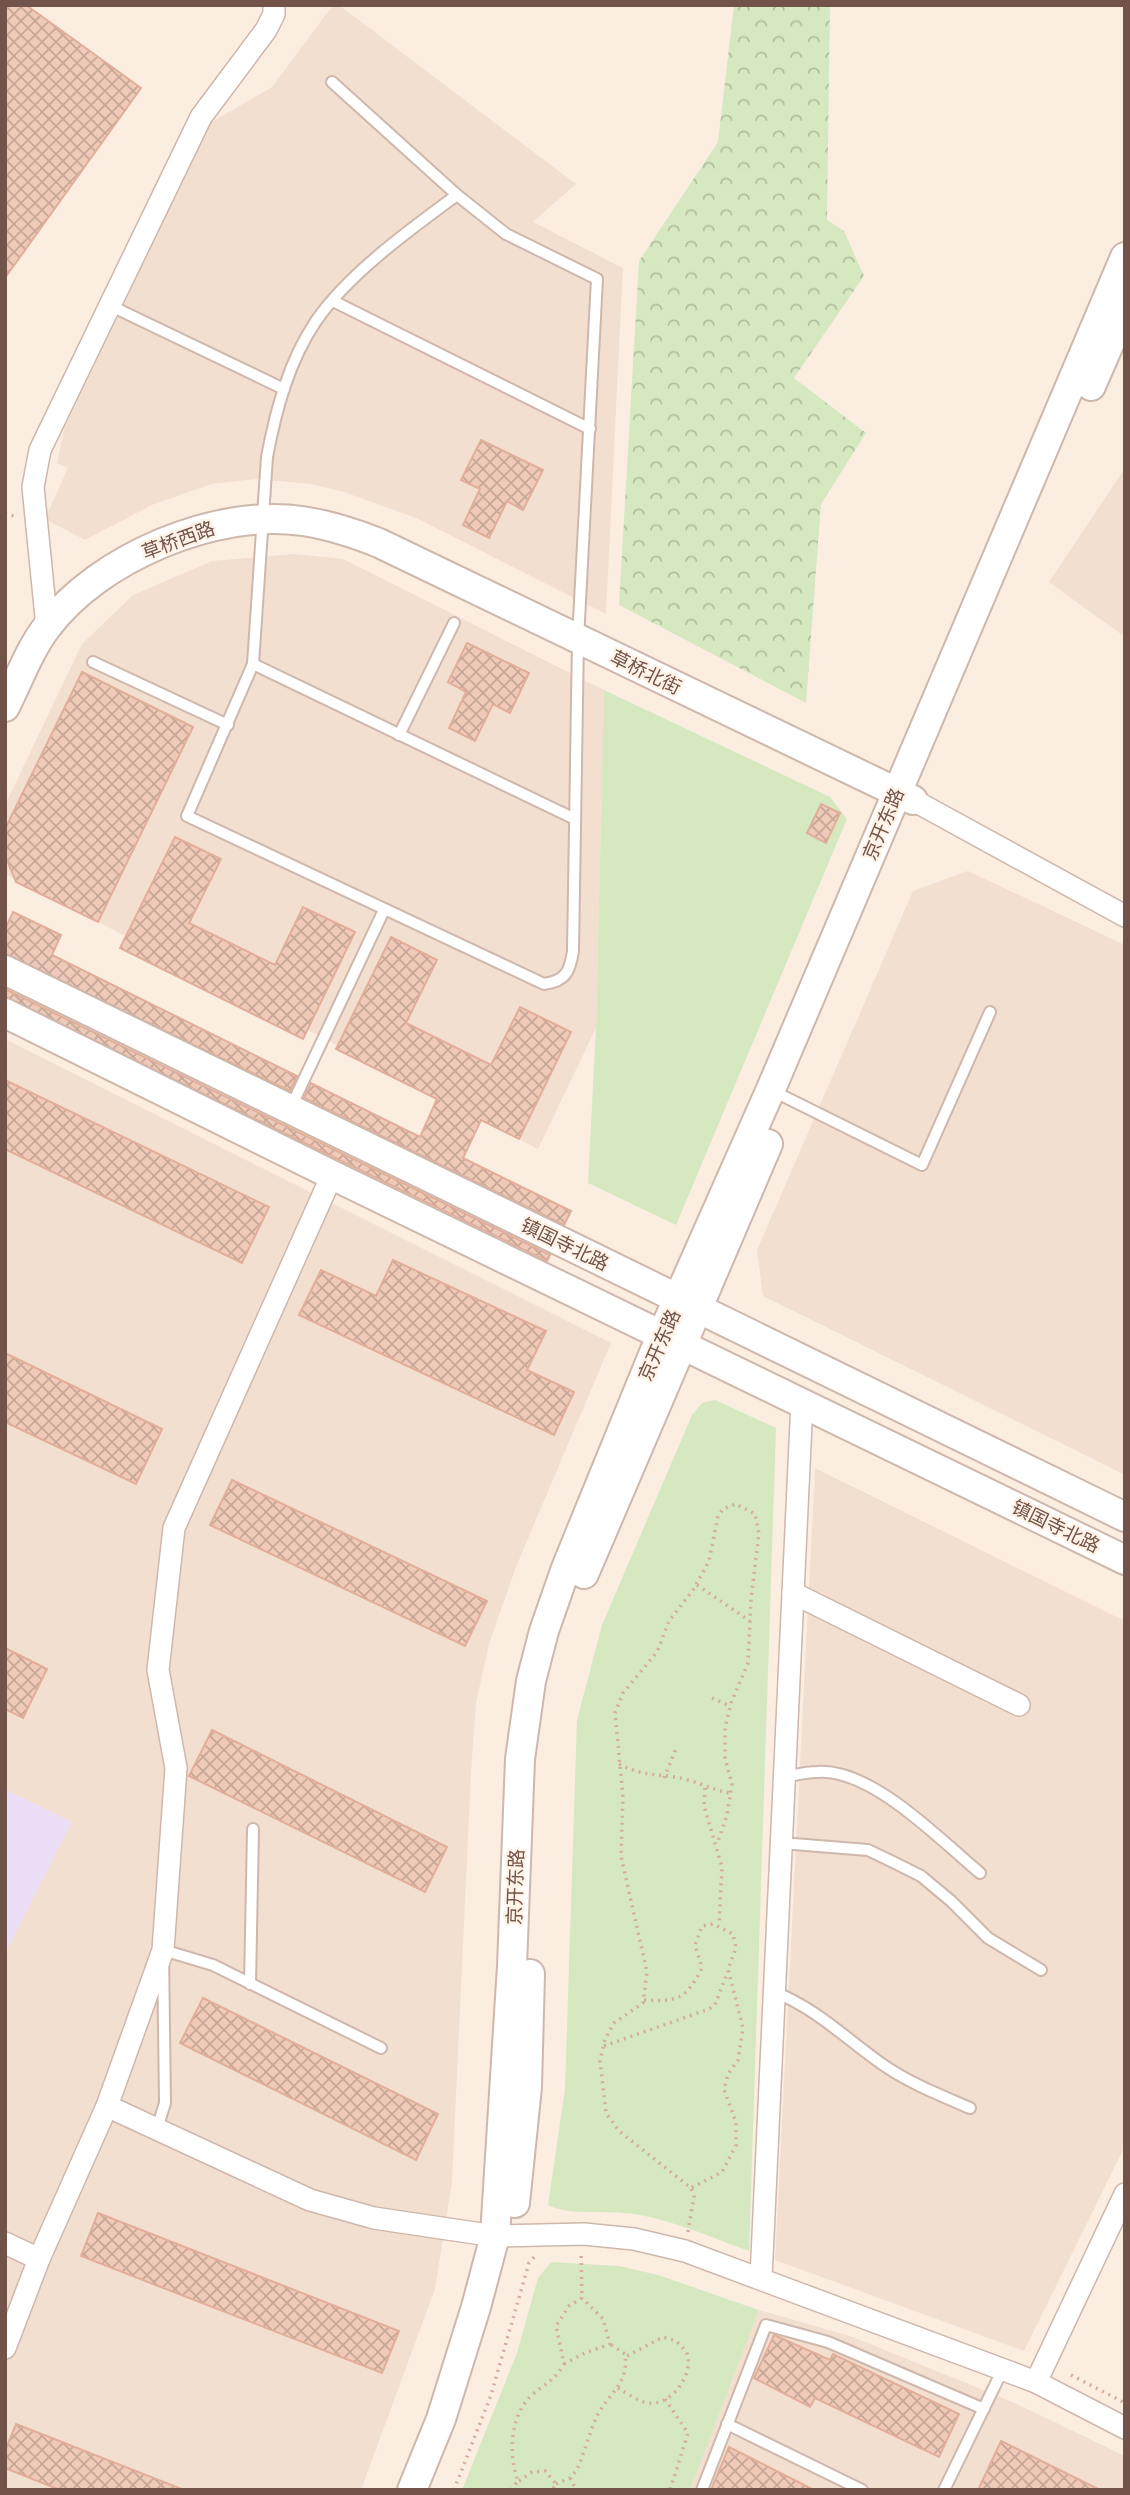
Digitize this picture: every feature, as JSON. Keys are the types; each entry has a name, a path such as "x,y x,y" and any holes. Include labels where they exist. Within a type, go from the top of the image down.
{"street":[{"path":"47,627 33,487 40,450 201,117 266,30 274,14 274,5"},
{"name":"京开东路","path":"430,2490 488,2329 503,2236 520,1759 528,1694 544,1631 566,1568 673,1338 779,1094 905,796 1125,257"},
{"name":"京开东路","path":"905,796 1125,308"},
{"name":"草桥西路","path":"5,708 47,627 97,579 149,547 228,522 263,519 300,520 342,528 379,543"},
{"name":"草桥北街","path":"379,543 905,796"},
{"path":"905,796 1125,916"},
{"name":"镇国寺北路","path":"5,970 1125,1517"},
{"name":"镇国寺北路","path":"5,1013 1125,1560"},
{"path":"5,2347 39,2259 107,2106 163,1950 176,1768 158,1670 174,1528 332,1175"},
{"path":"761,2278 802,1401"},
{"path":"793,1593 1018,1705"},
{"path":"107,2106 310,2200 374,2218 503,2236 584,2234 634,2239 685,2252 1036,2382 1125,2428"},
{"path":"1036,2382 1125,2194"},
{"name":"京开东路","path":"412,2490 441,2418 503,2236"},
{"path":"5,2243 39,2259"}],"lane":[{"path":"331,82 457,195 506,234 597,279 578,639 573,951 570,968 556,982 544,984 187,816 253,664 267,457 284,390 302,346 317,320 333,301 392,244 457,195"},
{"path":"333,301 590,429"},
{"path":"109,305 284,390"},
{"path":"399,735 454,623"},
{"path":"93,662 228,725"},
{"path":"253,664 575,819"},
{"path":"290,1110 384,910"},
{"path":"779,1094 922,1165 990,1013"},
{"path":"784,1777 819,1771 845,1777 876,1790 898,1803 980,1873"},
{"path":"250,1984 253,1829"},
{"path":"781,1843 868,1850 893,1862 921,1876 988,1938 1041,1970"},
{"path":"157,2129 165,2103 163,1950 213,1965 381,2048"},
{"path":"775,1992 806,2005 876,2059 913,2083 970,2108"},
{"path":"702,2490 766,2325 828,2342 984,2409"},
{"path":"944,2490 1003,2369"},
{"path":"727,2424 862,2490"}],"path":[{"path":"644,2000 646,1964 621,1856 624,1819 614,1726 618,1703 635,1676 657,1652 669,1621 697,1584 713,1549 712,1531 718,1516 729,1505 750,1509 755,1514 759,1533 748,1663 730,1706 724,1744 732,1784 731,1793 717,1844"},
{"path":"697,1584 750,1621"},
{"path":"712,1698 730,1706"},
{"path":"664,1778 677,1746"},
{"path":"619,1764 638,1774 686,1779 705,1788 731,1793"},
{"path":"705,1788 705,1806 722,1867 719,1925"},
{"path":"604,2046 715,2005 736,1941 733,1934 719,1925 707,1924 698,1930 695,1945 702,1968 689,1989 673,2001 644,2000 614,2023 604,2046 601,2068 606,2113 612,2125 691,2188 694,2196 687,2234"},
{"path":"691,2188 722,2172 736,2145 736,2122 724,2090 728,2074 738,2060 743,2028 728,1969"},
{"path":"581,2249 582,2298 603,2319 610,2344 625,2357"},
{"path":"454,2490 491,2395 526,2276"},
{"path":"564,2364 556,2326 569,2306 582,2298"},
{"path":"552,2490 556,2484 570,2478 590,2440 600,2410 618,2388 625,2357 663,2337 681,2345 688,2357 689,2368 681,2383 664,2399 652,2404 644,2403 618,2388"},
{"path":"518,2481 512,2460 517,2420 531,2395 551,2383 564,2364 584,2353 610,2344"},
{"path":"664,2399 688,2433 670,2490"},
{"path":"510,2490 532,2472 545,2471 556,2484"},
{"path":"570,2478 576,2490"}],"shaded area":[{"path":"333,5 339,5 576,184 533,222 623,268 606,614 416,518 344,492 311,484 256,479 212,484 154,504 85,540 45,519 68,468 57,463 64,429 210,123 272,87"},
{"path":"1125,468 1125,637 1049,582"},
{"path":"294,554 343,559 604,690 596,1028 538,1149 5,874 5,805 82,644 133,595 212,561"},
{"path":"968,871 1125,945 1125,1475 763,1296 757,1250 913,891"},
{"path":"5,1039 611,1343 516,1567 489,1644 476,1703 452,2182 435,2289 361,2490 5,2490"},
{"path":"815,1468 1125,1621 1125,2146 1024,2351 775,2260"},
{"path":"5,1789 72,1822 5,1954"},
{"path":"759,2310 853,2337 1015,2403 1125,2456 1125,2490 690,2490"}],"green space":[{"path":"734,5 830,5 827,220 844,231 864,276 794,378 866,433 821,504 806,703 619,605 639,261 718,142"},
{"path":"604,690 830,797 847,819 676,1225 588,1183 596,1028"},
{"path":"715,1400 776,1428 749,2251 654,2218 629,2213 568,2211 548,2205 565,2089 577,1720 602,1625 692,1415 702,1403"},
{"path":"551,2262 619,2266 658,2275 759,2310 690,2490 462,2490 517,2353 538,2278"}],"building":[{"path":"5,5 26,5 141,88 5,278"},
{"path":"481,440 543,470 523,510 507,501 489,538 463,525 480,489 461,480"},
{"path":"467,643 529,673 510,713 493,704 475,741 449,728 466,692 448,682"},
{"path":"82,672 193,727 98,922 16,882 5,855 5,829"},
{"path":"821,804 840,813 826,843 807,833"},
{"path":"175,837 221,859 189,923 275,965 303,907 355,932 303,1039 120,948"},
{"path":"13,912 61,935 52,955 297,1076 290,1091 5,954 5,929"},
{"path":"391,937 437,960 406,1023 491,1065 520,1007 571,1032 519,1139 481,1120 463,1158 571,1211 564,1225 304,1098 311,1083 420,1137 437,1099 336,1049"},
{"path":"5,989 550,1255 547,1261 5,997"},
{"path":"5,1080 269,1207 242,1263 5,1149"},
{"path":"393,1260 546,1331 527,1370 574,1392 554,1435 299,1315 321,1270 376,1296"},
{"path":"5,1353 162,1429 136,1484 5,1422"},
{"path":"232,1480 487,1601 465,1646 210,1525"},
{"path":"5,1648 47,1669 23,1718 5,1709"},
{"path":"212,1730 447,1847 425,1892 189,1776"},
{"path":"203,1998 438,2114 416,2160 180,2043"},
{"path":"98,2213 399,2331 382,2373 81,2256"},
{"path":"774,2335 830,2360 833,2354 959,2414 939,2457 815,2398 810,2407 754,2378"},
{"path":"16,2424 182,2489 60,2490 5,2468 5,2451"},
{"path":"1001,2441 1100,2490 978,2490"},
{"path":"729,2447 814,2490 711,2490"}]}
